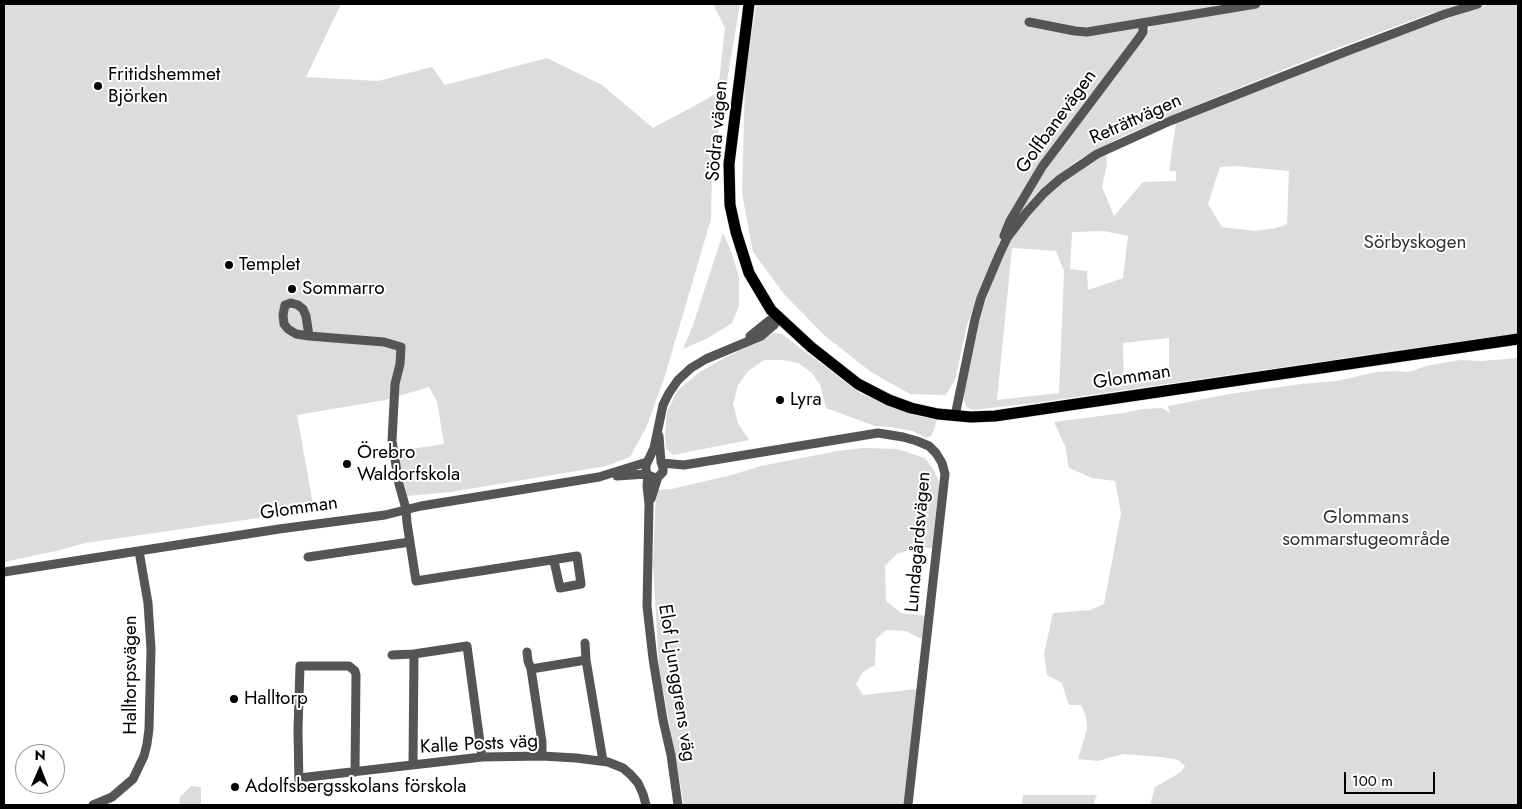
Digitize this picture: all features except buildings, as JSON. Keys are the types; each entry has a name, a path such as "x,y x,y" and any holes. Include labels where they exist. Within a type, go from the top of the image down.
{"main road":[{"name":"Södra vägen","path":"749,4 729,164 730,205 745,259 779,316"},
{"name":"Glomman","path":"779,316 811,348 858,384 889,400 911,408 955,416 996,416 1518,339"}],"street":[{"path":"1029,22 1086,32 1256,4"},
{"name":"Reträttvägen","path":"955,416 969,345 981,298 1004,244 1019,222 1044,193 1071,171 1097,154 1170,121 1272,79 1445,14 1478,4"},
{"name":"Golfbanevägen","path":"1004,244 1004,237 1010,221 1042,167 1143,32 1143,23"},
{"path":"659,428 664,468 660,476 653,477 648,474 645,468 659,428 663,405 678,380 690,368 706,359 761,336 774,326 779,316"},
{"path":"309,336 384,342 401,347 400,364 395,384 392,441 399,484 406,509 416,581"},
{"name":"Lundagårdsvägen","path":"662,463 684,465 878,434 917,441 929,446 936,453 942,463 945,474 908,805"},
{"path":"648,462 655,459 662,463"},
{"name":"Glomman","path":"599,477 648,462"},
{"name":"Lundagårdsvägen","path":"660,476 684,465"},
{"name":"Glomman","path":"4,572 279,529 385,516 406,509 599,477 648,474"},
{"name":"Elof Ljunggrens väg","path":"648,474 647,606 654,668 671,755 678,805"},
{"name":"Elof Ljunggrens väg","path":"649,504 660,476"},
{"path":"308,557 410,542"},
{"name":"Halltorpsvägen","path":"93,805 112,797 133,779 144,756 147,744 149,729 150,631 148,603 139,551"},
{"path":"406,584 554,561"},
{"path":"585,643 586,660 603,761"},
{"path":"392,655 414,654 476,644"},
{"path":"466,646 482,757"},
{"path":"527,652 542,742 542,756"},
{"path":"414,654 414,764"},
{"path":"531,669 586,660"},
{"name":"Kalle Posts väg","path":"355,772 355,672 349,666 299,662 299,783 355,772 414,764 482,757 542,756 603,761 619,766 631,775 642,790 646,805"}],"green space":[{"path":"4,4 341,4 306,77 378,81 432,67 445,85 547,58 602,85 653,128 709,98 718,91 725,28 713,4 740,4 712,169 711,219 664,379 646,428 630,457 606,466 451,492 407,496 397,451 444,444 437,401 429,387 385,400 297,415 314,510 85,543 4,562"},
{"path":"756,4 1226,4 1153,21 1138,44 1153,24 1259,4 1467,4 1429,14 1332,50 1177,113 1125,135 1078,160 1059,174 1042,188 1027,205 1008,233 1006,224 967,325 955,380 946,395 910,394 871,372 824,335 784,294 753,252 742,193 745,79"},
{"name":"Sörbyskogen","path":"1490,4 1518,4 1518,333 1035,403 973,410 966,407 963,395 979,319 1008,240 1045,197 1068,177 1106,153 1107,165 1102,187 1114,216 1143,182 1176,181 1176,171 1169,171 1176,123 1336,57","holes":["1235,166 1289,171 1287,224 1276,228 1255,231 1222,227 1208,204 1220,167","1104,231 1128,236 1123,278 1088,290 1087,271 1070,269 1072,232","1012,248 1056,251 1064,271 1059,393 997,400","1169,338 1169,376 1124,383 1123,343"]},
{"path":"723,233 739,277 739,305 732,323 708,338 683,349 693,325"},
{"path":"774,333 782,334 860,393 917,416 937,419 931,436 926,438 913,431 875,426 826,408 820,385 812,373 798,363 783,360 764,360 748,371 738,385 733,404 738,423 749,440 673,455 666,448 665,435 667,412 678,390 697,374 717,362"},
{"name":"Glommans sommarstugeområde","path":"1518,358 1518,805 1150,805 1155,787 1181,772 1185,766 1178,760 1123,754 1098,761 1078,759 1087,729 1086,716 1081,705 1070,705 1068,703 1062,683 1047,675 1044,654 1053,613 1090,610 1104,604 1121,513 1115,481 1092,478 1069,468 1065,446 1054,422 1143,409 1162,408 1170,413 1168,406 1229,394 1337,381 1376,372 1409,372 1426,366 1460,360 1481,361"},
{"path":"864,448 897,449 925,458 934,470 939,482 934,548 915,548 897,554 885,566 886,601 901,613 927,616 923,640 906,631 886,630 876,639 875,665 862,673 856,684 863,695 917,689 904,805 684,805 659,667 653,565 656,490 672,489 761,466 837,451"},
{"path":"191,786 201,787 201,805 179,805 180,797"},
{"path":"1023,795 1097,795 1094,805 1022,805"}],"place":[{"name":"Fritidshemmet Björken","path":"98,86"},
{"name":"Templet","path":"229,265"},
{"name":"Sommarro","path":"292,289"},
{"name":"Lyra","path":"780,400"},
{"name":"Örebro Waldorfskola","path":"347,464"},
{"name":"Halltorp","path":"234,699"},
{"name":"Adolfsbergsskolans förskola","path":"235,787"}]}
